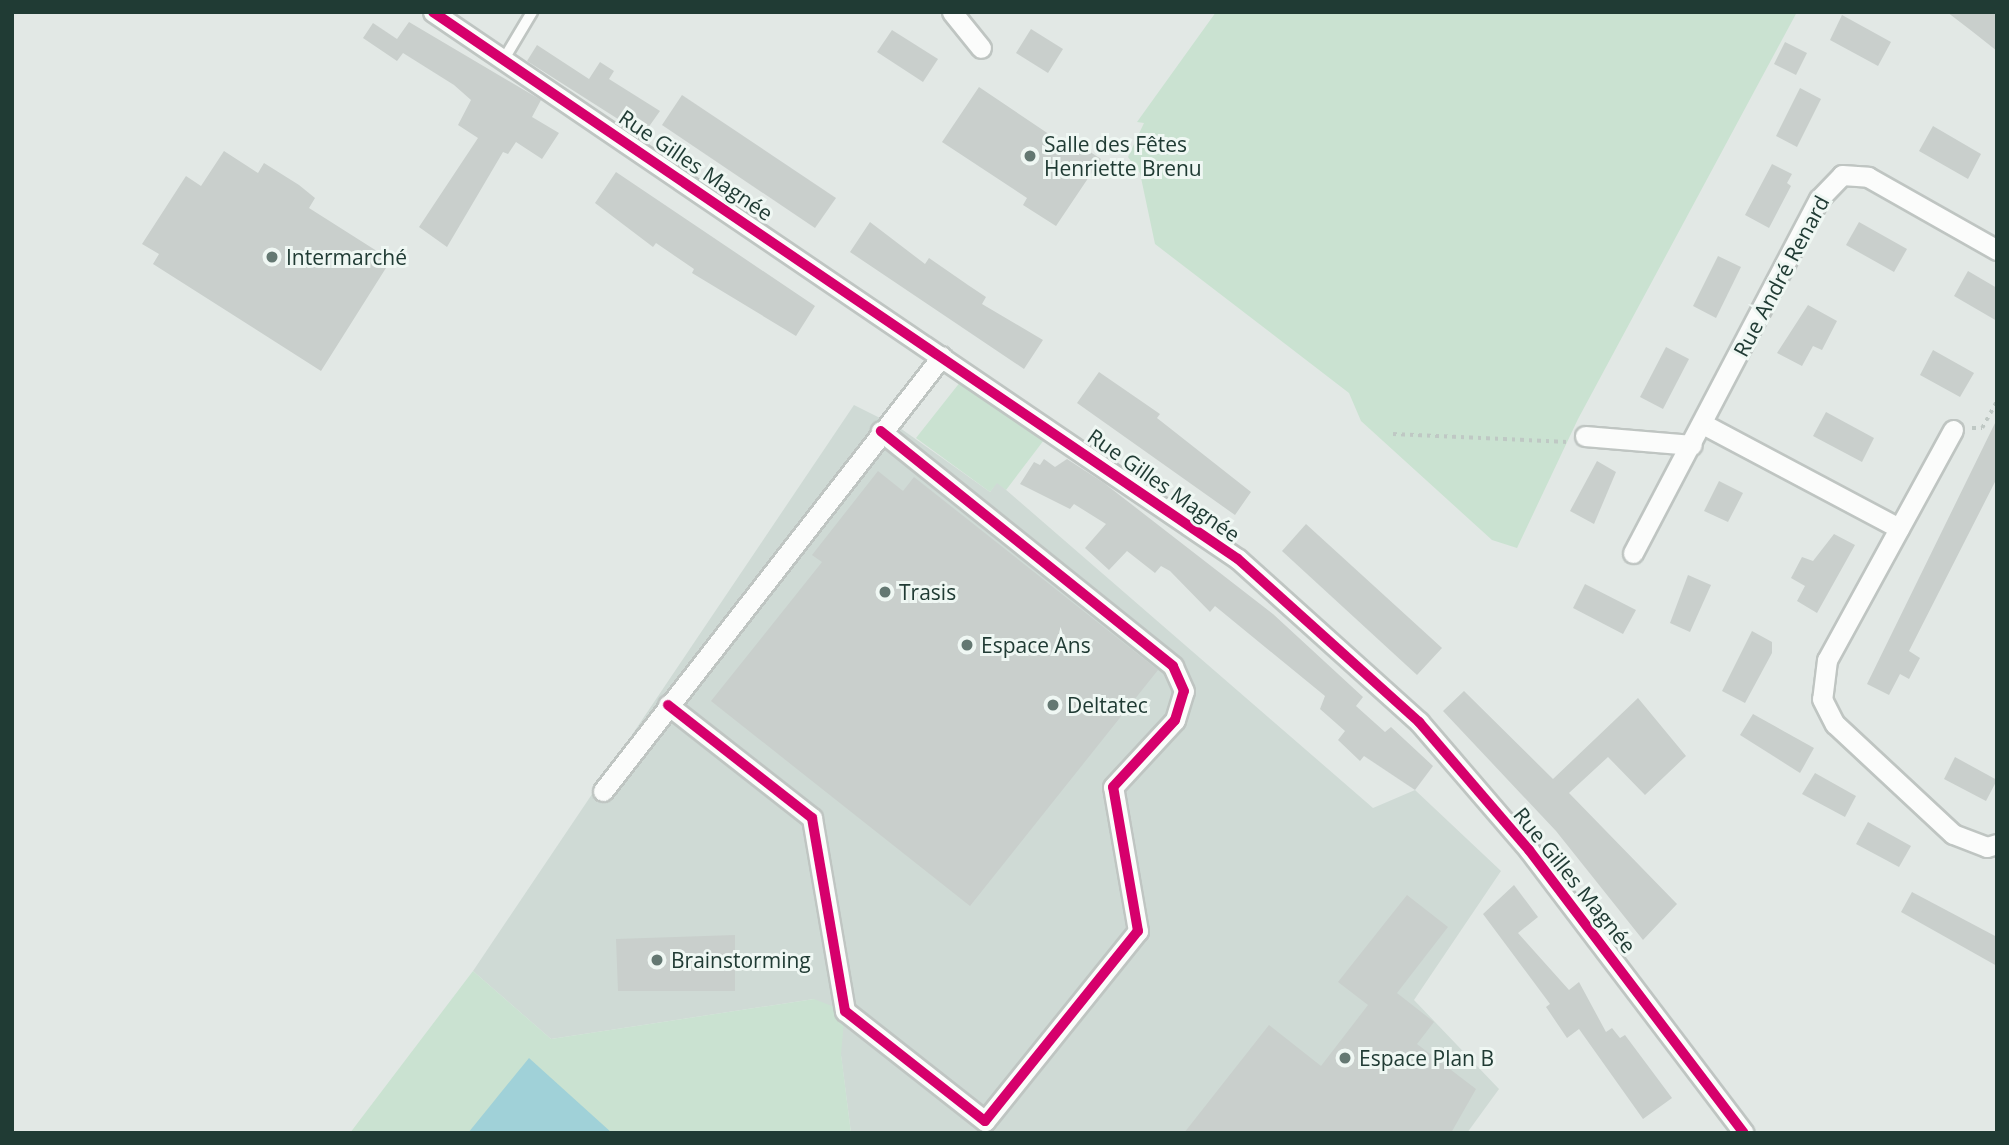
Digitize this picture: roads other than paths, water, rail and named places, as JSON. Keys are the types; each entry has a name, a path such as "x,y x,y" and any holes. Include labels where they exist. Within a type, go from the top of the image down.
{"street":[{"name":"Rue Gilles Magnée","path":"433,12 1238,559 1419,722 1529,850 1744,1133"},
{"path":"952,12 981,48"},
{"name":"Rue André Renard","path":"1633,553 1692,445 1819,198 1842,175 1868,177 1997,250"},
{"path":"603,791 942,356"},
{"path":"1703,424 1899,528"},
{"path":"1953,429 1828,660 1822,699 1835,724 1953,834 1987,847 1997,845"},
{"path":"668,705 812,818 845,1011 985,1121 1138,931 1114,787 1175,720 1184,691 1173,666 881,431"},
{"path":"1585,436 1692,445"}],"lane":[{"path":"504,58 532,12"}],"water":[{"path":"529,1058 612,1133 468,1133"}],"place":[{"name":"Salle des Fêtes Henriette Brenu","path":"1030,156"},
{"name":"Intermarché","path":"272,257"},
{"name":"Trasis","path":"885,592"},
{"name":"Espace Ans","path":"967,645"},
{"name":"Deltatec","path":"1053,705"},
{"name":"Brainstorming","path":"657,960"},
{"name":"Espace Plan B","path":"1345,1058"}]}
